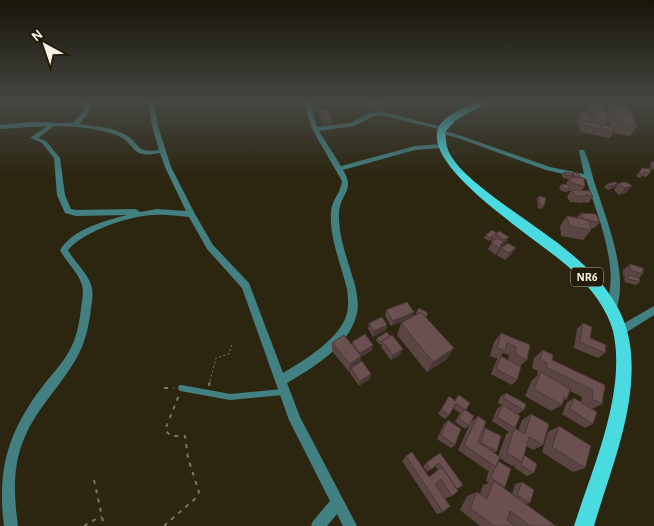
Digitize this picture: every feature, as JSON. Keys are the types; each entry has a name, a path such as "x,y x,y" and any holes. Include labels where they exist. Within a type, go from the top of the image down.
{"main road":[{"path":"442,135 449,127"},
{"name":"NR6","path":"442,135 447,158 459,174 571,260 593,283 612,310 620,331 624,348 622,386 613,428 584,526"}],"street":[{"path":"49,127 33,138 44,142 57,158 61,195 68,211 106,214 150,212 191,214"},
{"path":"77,127 121,134 138,151 143,153 151,154 163,151"},
{"path":"155,127 168,167 191,214 210,247 246,286 295,420 350,526"},
{"path":"283,386 339,337 352,318 353,301 336,221 336,206 346,186 344,179 314,127"},
{"path":"315,130 336,127"},
{"path":"418,127 442,135 460,137 548,169 587,177"},
{"path":"338,169 416,148 442,135"},
{"path":"582,151 587,177 610,235 616,272 616,294 612,310"},
{"path":"11,526 6,487 16,443 33,410 72,358 83,331 88,291 84,279 68,259 64,250 66,245 95,229 150,212"},
{"path":"620,331 654,310"},
{"path":"318,526 338,502"}],"lane":[{"path":"181,388 230,397 256,396 283,386"}],"path":[{"path":"208,392 216,358 230,353 232,344"},
{"path":"164,388 181,388 165,430 168,435 185,436 188,458 199,492 196,498 164,526"},
{"path":"94,480 104,526"},
{"path":"84,526 102,515"}],"building":[{"path":"602,127 614,127 614,132 602,129"},
{"path":"642,168 651,169 649,174 644,172 643,175 639,173"},
{"path":"564,172 571,173 572,176 565,175"},
{"path":"573,172 578,173 580,177 574,177"},
{"path":"570,178 584,178 585,186 572,183"},
{"path":"615,182 618,184 610,186 607,184"},
{"path":"626,182 632,186 625,188 619,183"},
{"path":"562,184 568,185 570,189 563,188"},
{"path":"572,190 590,191 593,197 586,194 587,196 575,196"},
{"path":"539,196 546,198 544,206 540,205"},
{"path":"581,213 596,214 600,222 583,219"},
{"path":"567,216 589,220 591,230 569,226"},
{"path":"492,230 497,233 490,238 486,235"},
{"path":"499,231 509,237 504,240 495,234"},
{"path":"497,238 504,242 500,245 500,248 491,243"},
{"path":"508,243 516,248 509,253 501,248"},
{"path":"630,264 643,268 643,274 630,270"},
{"path":"628,275 639,278 640,282 628,279"},
{"path":"407,302 414,312 393,321 386,310"},
{"path":"419,308 428,313 426,317 421,312 416,313"},
{"path":"421,312 454,348 433,362 401,323"},
{"path":"382,317 387,325 374,331 369,323"},
{"path":"583,323 592,327 590,338 606,345 605,353 580,342"},
{"path":"387,332 390,336 381,342 377,338"},
{"path":"501,333 530,345 527,360 515,354 516,347 507,343 505,351 497,348"},
{"path":"365,334 373,345 360,353 352,342"},
{"path":"344,335 361,356 350,364 332,343"},
{"path":"392,335 403,349 393,355 382,341"},
{"path":"543,350 553,355 552,360 605,385 602,404 592,399 593,390 546,367 547,363 540,360"},
{"path":"501,356 521,367 517,380 496,369"},
{"path":"362,361 371,374 360,381 351,368"},
{"path":"541,372 570,389 567,399 564,397 562,405 534,389"},
{"path":"506,393 526,404 524,410 503,398"},
{"path":"459,395 470,403 466,410 456,403 449,415 441,410 449,396 455,401"},
{"path":"574,398 597,412 593,424 570,409"},
{"path":"503,405 520,416 515,428 497,417"},
{"path":"464,409 474,416 469,426 459,418"},
{"path":"531,414 549,424 543,445 529,437 522,462 507,453 514,428 525,434"},
{"path":"478,416 486,422 478,442 500,457 496,467 464,445"},
{"path":"448,420 461,429 455,445 441,435"},
{"path":"559,426 591,446 585,468 552,447"},
{"path":"485,428 501,436 497,451 481,443"},
{"path":"412,452 429,477 442,467 458,491 452,496 441,479 435,484 450,506 443,512 406,456"},
{"path":"440,453 463,485 457,489 439,463 430,470 426,463"},
{"path":"524,455 537,464 534,473 521,465"},
{"path":"498,461 511,469 505,487 491,478"},
{"path":"494,481 556,526 531,526 510,511 507,520 515,526 494,526 470,508 477,492 487,499"},
{"path":"522,482 534,490 530,503 517,495"}]}
